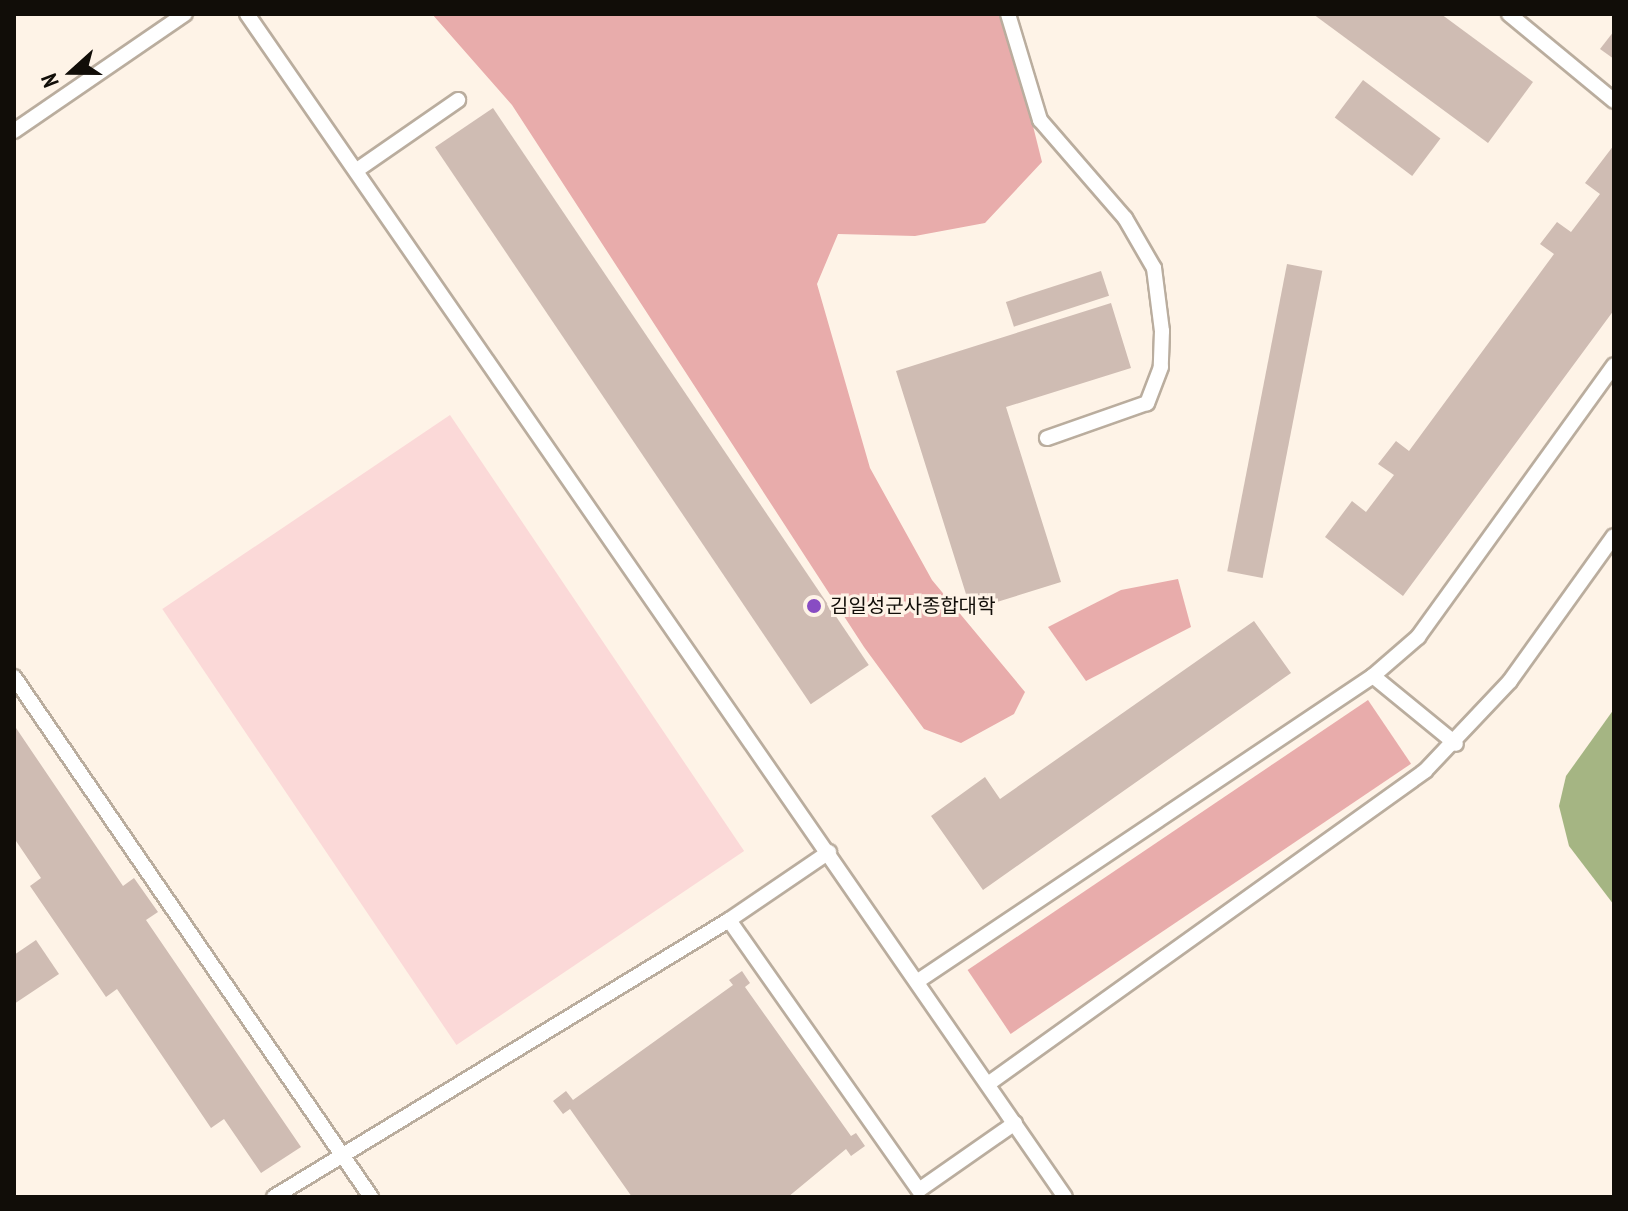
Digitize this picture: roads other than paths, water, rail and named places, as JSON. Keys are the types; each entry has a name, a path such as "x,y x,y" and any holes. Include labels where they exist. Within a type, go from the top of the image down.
{"lane":[{"path":"14,131 185,14"},
{"path":"247,14 1065,1197"},
{"path":"1008,14 1040,120 1125,218 1154,268 1162,331 1161,367 1147,403 1047,438"},
{"path":"1509,14 1614,101"},
{"path":"357,170 458,100"},
{"path":"918,981 1373,676 1418,637 1614,365"},
{"path":"988,1084 1456,744 1510,681 1614,536"},
{"path":"1373,676 1456,744"},
{"path":"14,677 371,1197"},
{"path":"274,1197 729,920 829,852"},
{"path":"729,920 915,1194 1015,1123"}],"place":[{"name":"김일성군사종합대학","path":"814,606"}]}
